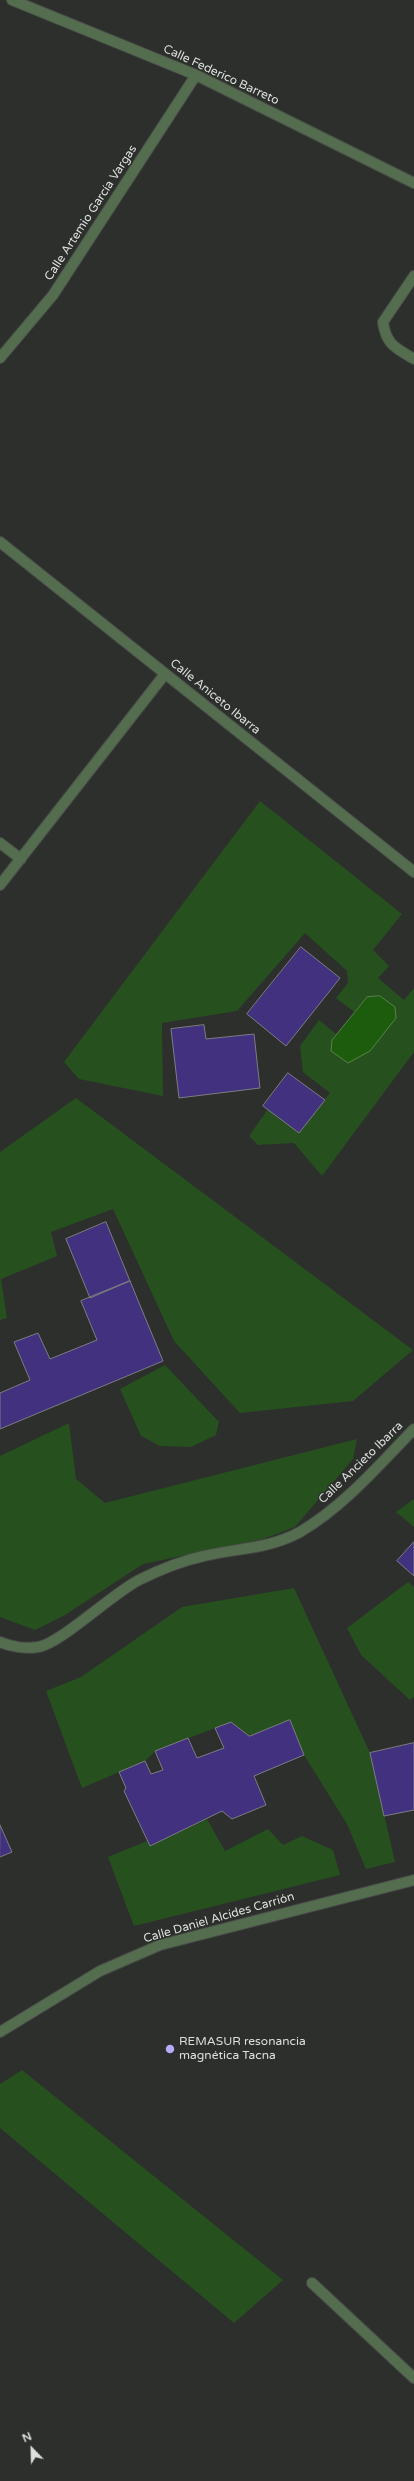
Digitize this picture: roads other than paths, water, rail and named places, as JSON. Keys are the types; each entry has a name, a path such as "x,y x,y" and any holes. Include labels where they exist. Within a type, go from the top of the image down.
{"street":[{"name":"Calle Federico Barreto","path":"12,0 196,76 414,183"},
{"name":"Calle Artemio García Vargas","path":"0,358 53,295 196,76"},
{"path":"414,276 383,322 385,336 392,345 414,359"},
{"name":"Calle Aniceto Ibarra","path":"0,542 414,872"},
{"path":"0,885 165,674"},
{"path":"0,842 21,858"},
{"name":"Calle Ancieto Ibarra","path":"0,1642 10,1646 39,1647 55,1640 110,1598 144,1578 204,1556 276,1543 299,1532 330,1513 414,1430"},
{"name":"Calle Daniel Alcídes Carrión","path":"0,2032 100,1971 160,1945 414,1880"},
{"path":"312,2283 414,2378"}],"place":[{"name":"REMASUR resonancia magnética Tacna","path":"170,2049"}]}
